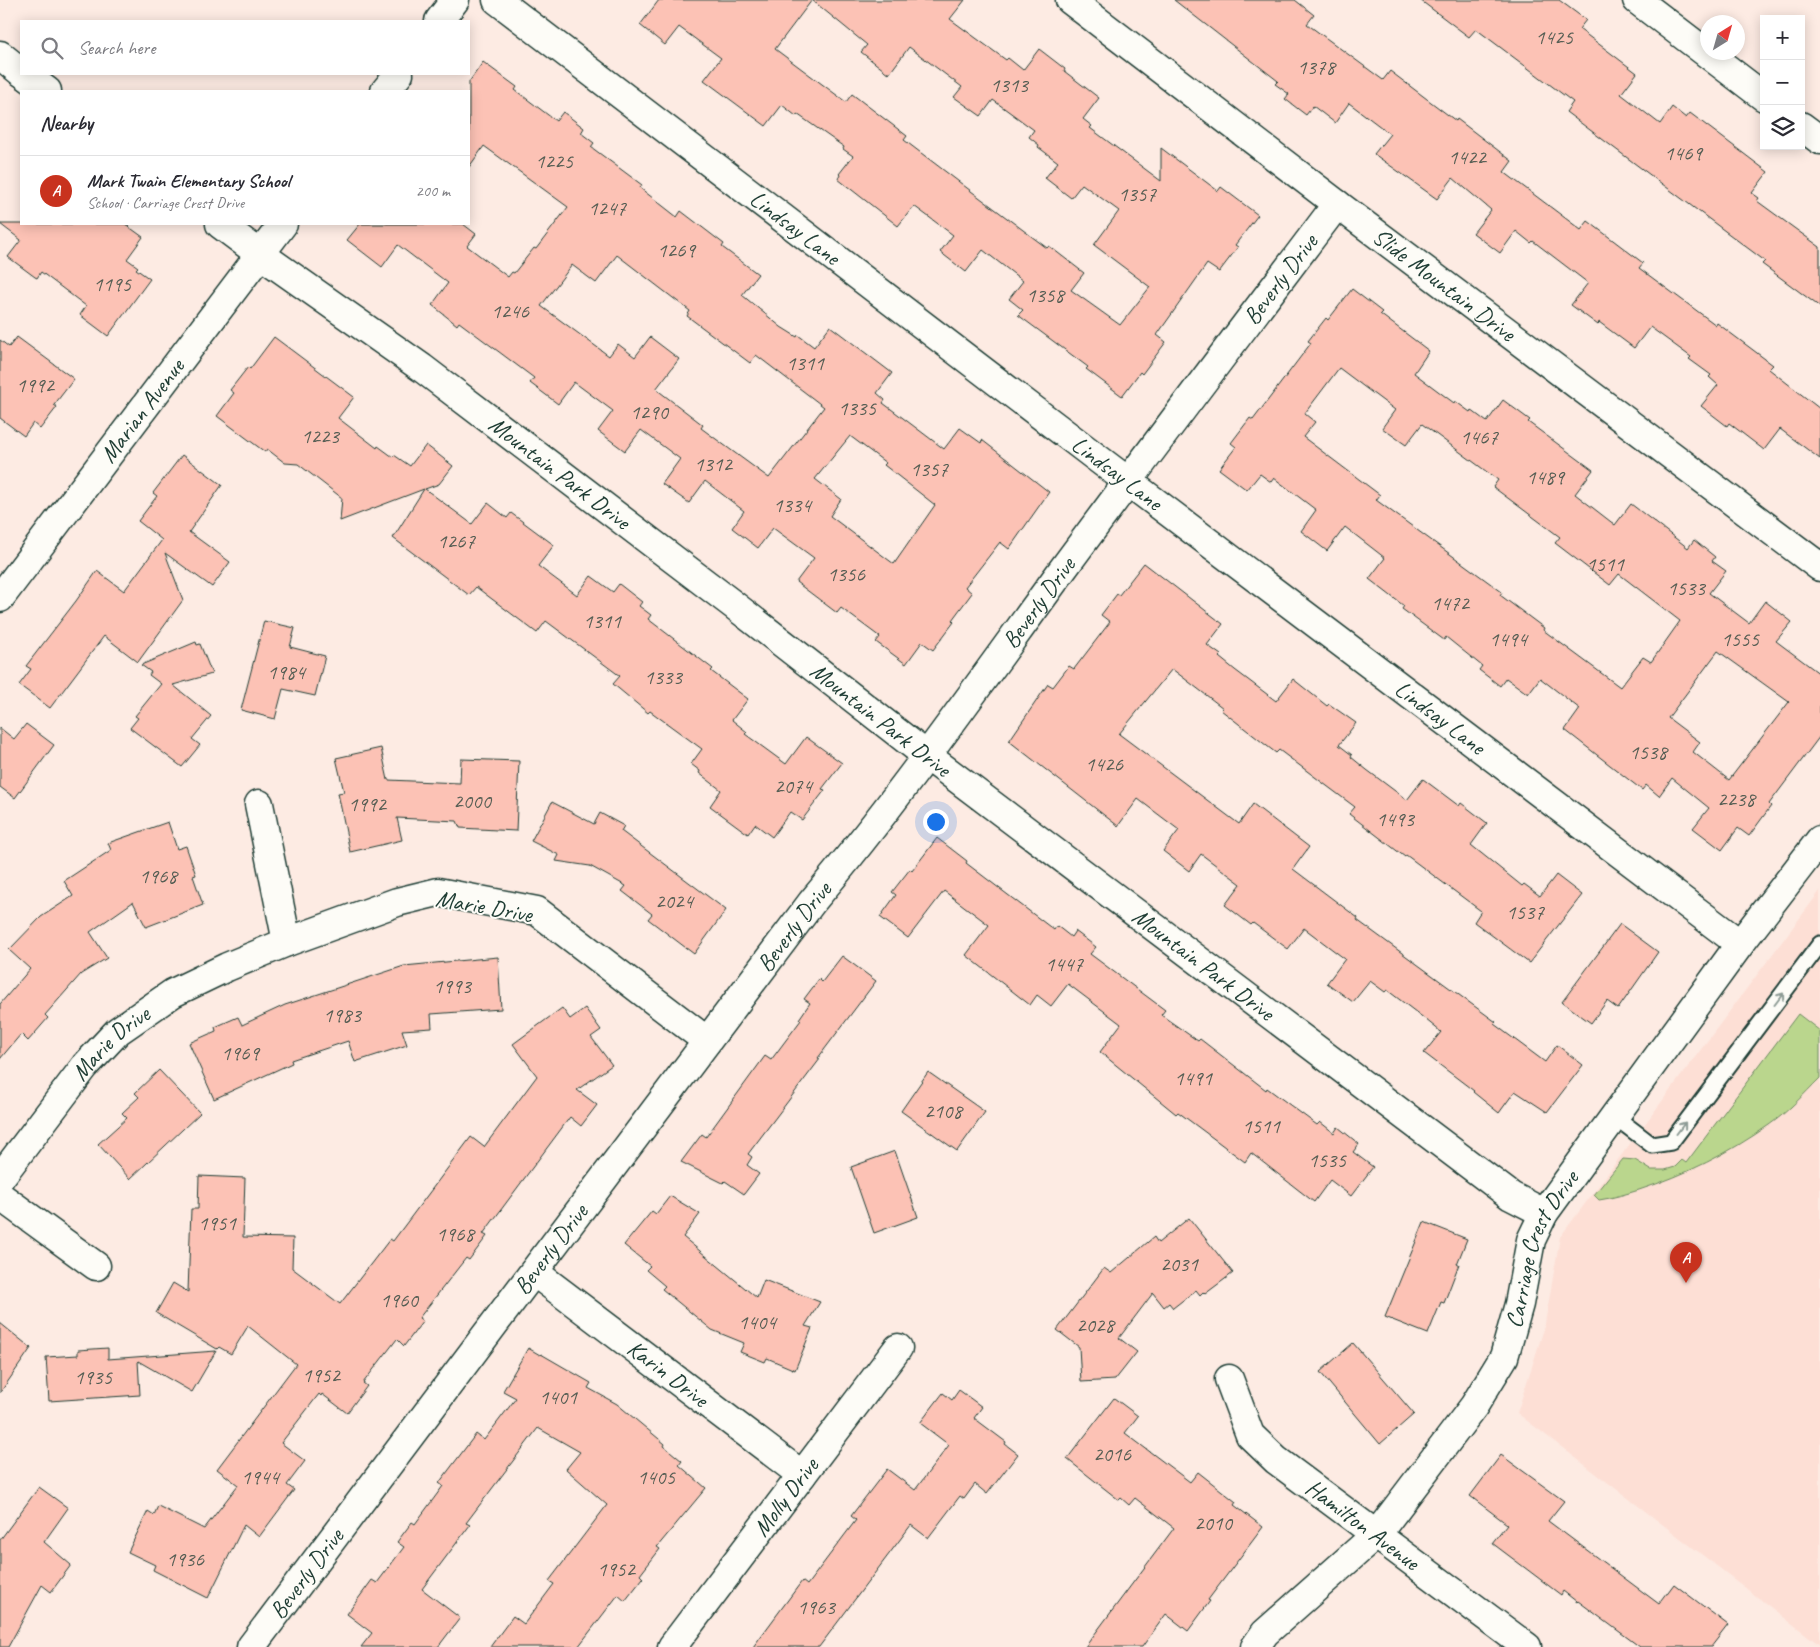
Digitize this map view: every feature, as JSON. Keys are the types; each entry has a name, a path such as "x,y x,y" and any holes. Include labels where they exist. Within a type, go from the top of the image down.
{"street":[{"path":"440,20 455,0"},
{"name":"Lindsay Lane","path":"497,0 1128,482 1740,944"},
{"name":"Slide Mountain Drive","path":"1070,0 1337,204 1820,567"},
{"path":"1638,0 1760,94"},
{"path":"0,56 20,71"},
{"path":"26,75 46,90"},
{"path":"386,90 398,75"},
{"path":"1805,129 1820,140"},
{"name":"Beverly Drive","path":"251,1647 812,902 853,854 1128,482 1337,204"},
{"name":"Mountain Park Drive","path":"221,225 422,368 743,612 926,755 1511,1196 1544,1213"},
{"name":"Marian Avenue","path":"0,598 282,225"},
{"path":"259,804 287,942"},
{"name":"Carriage Crest Drive","path":"1255,1647 1265,1633 1377,1534 1474,1406 1504,1357 1519,1304 1531,1240 1544,1213 1740,944 1820,840"},
{"name":"Marie Drive","path":"0,1178 85,1066 118,1031 173,994 226,966 287,942 397,902 438,892 537,912 707,1041"},
{"path":"0,1196 96,1266"},
{"name":"Karin Drive","path":"534,1272 802,1474"},
{"name":"Molly Drive","path":"672,1647 898,1348"},
{"name":"Hamilton Avenue","path":"1229,1379 1250,1436 1276,1460 1527,1647"}],"lane":[{"path":"1614,1116 1652,1145 1671,1142 1820,944"}],"shaded area":[{"path":"1820,891 1820,1645 1517,1413 1544,1329 1560,1237"}],"green space":[{"path":"1798,1014 1820,1031 1820,1078 1789,1109 1739,1145 1690,1170 1619,1196 1599,1200 1594,1195 1623,1159 1635,1160 1651,1170 1665,1170 1675,1167 1682,1160 1686,1163"}],"building":[{"path":"659,0 812,0 965,0 950,19 1006,60 1008,58 1023,70 1039,49 1099,98 1083,119 1092,126 1090,128 1161,181 1161,148 1218,191 1221,187 1258,215 1235,245 1238,247 1219,272 1207,264 1157,335 1166,342 1142,374 1140,372 1122,396 1086,369 1088,367 1018,315 1023,310 1009,299 1023,281 983,250 966,272 940,252 953,235 914,206 898,226 838,179 839,174 853,156 843,149 844,147 782,105 766,126 704,80 721,58 679,27 665,45 640,25","holes":["812,0 867,45 861,52 889,74 909,47 962,87 954,97 981,116 993,100 1034,130 1029,137 1039,145 1038,147 1058,162 1045,178 1071,198 1082,184 1119,211 1094,245 1150,287 1120,325 1071,290 1084,273 1049,246 1047,248 904,140 907,136 852,94 846,102 775,49"]},
{"path":"1174,0 1295,0 1314,15 1307,24 1383,80 1390,71 1456,121 1457,119 1512,161 1504,172 1581,230 1588,221 1643,263 1639,268 1773,365 1769,369 1820,409 1820,459 1780,429 1764,450 1729,423 1727,426 1701,406 1718,385 1709,377 1711,375 1689,359 1691,357 1650,327 1634,348 1599,322 1598,325 1571,305 1588,283 1533,241 1531,243 1516,231 1500,253 1473,233 1491,210 1453,178 1437,199 1374,154 1390,134 1349,103 1335,123 1313,106 1306,115 1285,99 1289,94 1275,84 1278,81"},
{"path":"1420,0 1559,0 1586,20 1579,29 1637,73 1621,94 1660,124 1672,107 1686,118 1690,113 1768,172 1752,193 1759,198 1757,201 1820,247 1820,307 1762,264 1765,261 1566,112 1573,102 1476,29 1469,37"},
{"path":"483,62 517,87 515,90 556,121 563,112 584,128 581,133 594,143 591,147 642,185 640,188 677,217 681,211 724,244 722,247 758,274 742,295 781,327 797,337 798,335 814,347 830,326 892,373 877,393 885,400 883,403 944,449 960,428 981,443 982,440 1049,492 1009,549 1000,542 965,587 972,593 952,620 954,622 933,650 922,642 906,664 876,642 880,637 841,608 837,613 796,582 814,558 773,528 758,548 732,528 744,511 705,481 689,503 662,484 680,459 641,430 625,451 598,431 613,411 574,382 558,404 530,383 534,378 459,322 457,325 432,305 448,283 398,245 382,267 347,240 359,225 464,225 476,234 467,246 508,277 512,272 514,273 534,248 536,249 568,207 484,146 470,166 469,82","holes":["617,255 690,311 687,316 750,363 756,355 824,407 769,478 701,428 703,425 656,389 679,359 650,337 635,357 618,344 609,356 541,306 572,265 596,283","850,436 886,463 884,465 935,505 894,564 830,516 841,499 815,479"]},
{"path":"0,224 126,225 143,237 127,259 138,267 136,269 150,279 108,336 80,315 86,306 41,272 37,278 8,257 21,240"},
{"path":"1352,289 1382,312 1380,314 1429,351 1414,373 1454,403 1455,401 1470,412 1471,410 1487,422 1503,400 1530,420 1528,422 1593,470 1575,494 1615,525 1631,504 1688,548 1694,540 1715,557 1712,561 1726,571 1709,593 1749,623 1765,601 1792,622 1776,641 1820,674 1820,736 1769,804 1771,806 1749,836 1738,828 1722,850 1693,828 1709,808 1672,778 1659,796 1646,785 1642,790 1565,730 1580,709 1540,678 1528,694 1506,678 1500,686 1479,670 1482,666 1446,637 1444,640 1402,609 1404,606 1369,579 1385,558 1345,527 1327,551 1301,531 1316,510 1274,478 1271,482 1260,474 1247,490 1219,469 1236,447 1231,443 1250,418 1253,420 1311,343 1308,341 1326,318 1328,320","holes":["1339,368 1395,410 1382,428 1406,445 1422,424 1498,480 1493,487 1560,537 1555,543 1610,585 1619,574 1680,621 1651,662 1643,657 1620,687 1543,630 1544,628 1500,595 1502,592 1376,500 1380,495 1303,437 1315,422 1305,413","1718,651 1789,702 1729,780 1693,752 1700,742 1668,718"]},
{"path":"17,337 74,379 54,405 57,407 40,429 33,423 24,436 0,418 0,340 9,347"},
{"path":"274,337 354,397 338,418 377,448 378,446 410,466 426,445 453,466 439,484 425,489 472,524 488,503 507,518 511,513 554,545 538,566 577,595 591,576 613,592 619,584 642,602 639,606 651,615 648,619 713,669 711,671 748,699 732,720 747,732 745,734 786,764 806,737 842,763 822,789 825,790 802,820 790,812 772,837 755,824 748,834 710,806 721,790 699,773 700,771 691,764 702,749 650,711 648,713 613,684 620,676 546,621 537,633 476,587 469,595 393,538 424,489 340,521 342,498 298,464 285,463 267,449 265,452 217,416 234,393 230,390 248,367 250,369"},
{"path":"182,455 222,485 189,532 230,562 212,587 165,553 183,600 138,662 104,636 50,708 19,685 31,669 26,666 97,571 124,591 162,540 138,521 157,496 153,493"},
{"path":"1144,563 1223,624 1207,645 1221,655 1219,657 1235,670 1276,701 1293,679 1327,706 1329,704 1356,723 1339,745 1352,755 1351,757 1407,800 1423,779 1459,806 1461,803 1487,823 1471,845 1522,886 1524,884 1540,896 1556,875 1582,895 1529,963 1474,922 1481,911 1349,814 1355,807 1279,750 1276,753 1221,710 1223,708 1172,669 1119,734 1239,824 1253,804 1309,847 1293,869 1358,918 1357,920 1496,1022 1494,1024 1545,1062 1557,1045 1583,1065 1547,1112 1515,1091 1499,1113 1474,1091 1424,1053 1441,1032 1425,1019 1387,990 1385,992 1370,981 1353,1002 1327,983 1345,959 1304,928 1288,949 1253,923 1251,925 1225,905 1241,884 1201,854 1189,871 1163,851 1179,830 1138,799 1118,826 1009,741 1048,684 1053,687 1069,666 1074,669 1110,622 1101,615"},
{"path":"264,621 295,628 290,647 325,656 315,696 283,689 275,719 241,710"},
{"path":"196,642 197,645 200,644 212,674 173,685 211,716 192,739 200,745 182,767 130,728 138,718 135,716 161,684 149,675 151,672 141,665"},
{"path":"26,724 54,745 15,798 0,787 0,728 14,739"},
{"path":"381,748 388,780 460,783 461,759 519,761 516,831 460,828 457,821 397,818 402,840 350,852 338,793 344,792 336,758"},
{"path":"552,802 594,824 600,813 624,826 621,831 726,910 694,954 648,919 652,914 622,891 626,886 590,866 556,861 559,855 531,841"},
{"path":"168,822 177,849 186,846 196,875 193,876 203,905 146,927 133,902 90,932 107,958 81,974 45,1015 48,1018 28,1041 21,1034 0,1059 0,1004 30,969 9,950 41,917 73,896 64,881 111,850 108,843"},
{"path":"937,838 967,861 966,863 1054,930 1057,926 1071,937 1075,931 1096,947 1090,954 1165,1010 1161,1015 1198,1041 1200,1039 1266,1090 1267,1088 1317,1125 1320,1122 1334,1133 1338,1127 1359,1144 1353,1152 1373,1167 1351,1196 1330,1180 1314,1202 1251,1153 1245,1162 1178,1112 1176,1114 1100,1052 1121,1024 1068,984 1051,1006 1037,995 1030,1005 966,955 989,925 944,891 908,938 880,917 896,895 892,892 910,869 912,871"},
{"path":"1620,924 1658,952 1618,1009 1607,1001 1591,1023 1562,1002"},
{"path":"842,956 876,981 748,1154 752,1157 747,1165 759,1174 744,1194 725,1181 723,1183 681,1162 702,1134 706,1137 765,1056 771,1060 801,1020 799,1019 810,1003 804,999 819,979 822,982"},
{"path":"498,957 501,1009 431,1014 432,1028 402,1030 407,1045 355,1062 348,1041 291,1060 292,1063 214,1099 189,1043 216,1031 215,1027 238,1017 242,1025 285,1005 404,966"},
{"path":"562,1008 570,1019 585,1008 601,1030 591,1037 612,1065 577,1090 597,1105 581,1126 570,1117 483,1234 487,1236 469,1260 466,1258 419,1318 423,1321 404,1346 397,1339 363,1383 367,1386 347,1413 322,1394 321,1396 319,1394 281,1443 305,1461 287,1485 294,1490 259,1537 244,1525 208,1598 153,1570 155,1565 128,1552 148,1511 154,1515 158,1506 204,1529 238,1485 217,1469 296,1364 248,1326 231,1354 219,1347 217,1349 156,1313 173,1283 188,1292 191,1209 198,1209 199,1176 245,1178 243,1237 293,1238 292,1268 340,1304 390,1239 393,1241 471,1137 484,1147 537,1076 513,1044"},
{"path":"159,1070 200,1113 130,1179 98,1144 127,1118 122,1113 139,1097 135,1093"},
{"path":"928,1072 985,1112 957,1151 901,1111"},
{"path":"895,1151 918,1217 874,1233 851,1167"},
{"path":"670,1196 700,1214 683,1237 757,1298 764,1280 820,1302 805,1326 812,1328 795,1370 767,1358 765,1362 740,1352 744,1343 712,1330 662,1289 665,1286 646,1270 650,1266 624,1245 652,1211 656,1214"},
{"path":"1189,1218 1233,1273 1205,1294 1203,1292 1200,1295 1196,1290 1173,1308 1169,1303 1164,1307 1153,1293 1119,1338 1137,1352 1115,1380 1081,1382 1079,1347 1057,1330 1104,1268 1111,1273 1154,1237 1158,1243"},
{"path":"1424,1222 1467,1239 1444,1303 1441,1302 1428,1334 1385,1317"},
{"path":"0,1323 31,1348 0,1393"},
{"path":"1353,1343 1414,1414 1380,1444 1320,1372"},
{"path":"108,1348 108,1359 216,1351 192,1392 138,1361 140,1395 49,1401 46,1357 78,1355 78,1350"},
{"path":"528,1348 591,1383 588,1388 617,1404 665,1444 664,1446 682,1461 679,1465 706,1488 657,1547 660,1549 640,1575 643,1578 625,1601 618,1595 578,1647 490,1647 513,1616 524,1624 554,1584 549,1581 607,1505 566,1469 580,1452 538,1428 466,1523 470,1525 422,1589 460,1618 438,1647 361,1647 372,1633 347,1614 372,1580 377,1583 404,1547 397,1542 412,1522 415,1524 443,1486 439,1483 476,1434 484,1440 516,1398 503,1391"},
{"path":"959,1390 982,1407 974,1418 1006,1442 1005,1444 1018,1454 987,1494 975,1484 964,1499 960,1496 928,1538 911,1525 819,1647 753,1647 802,1581 807,1585 856,1520 851,1516 887,1469 915,1490 949,1445 920,1423 943,1393 952,1400"},
{"path":"1114,1398 1138,1416 1125,1433 1190,1482 1198,1472 1236,1502 1234,1505 1263,1527 1208,1600 1210,1601 1188,1631 1166,1614 1142,1647 1085,1647 1174,1528 1135,1498 1129,1505 1121,1498 1119,1500 1067,1459"},
{"path":"1501,1455 1564,1501 1548,1521 1659,1604 1674,1584 1728,1625 1711,1647 1640,1647 1563,1591 1561,1595 1492,1543 1507,1524 1470,1496"},
{"path":"39,1487 68,1508 44,1542 71,1565 51,1592 42,1585 8,1647 0,1647 0,1540"}],"place":[{"name":"Mark Twain Elementary School","path":"1686,1283"}]}
